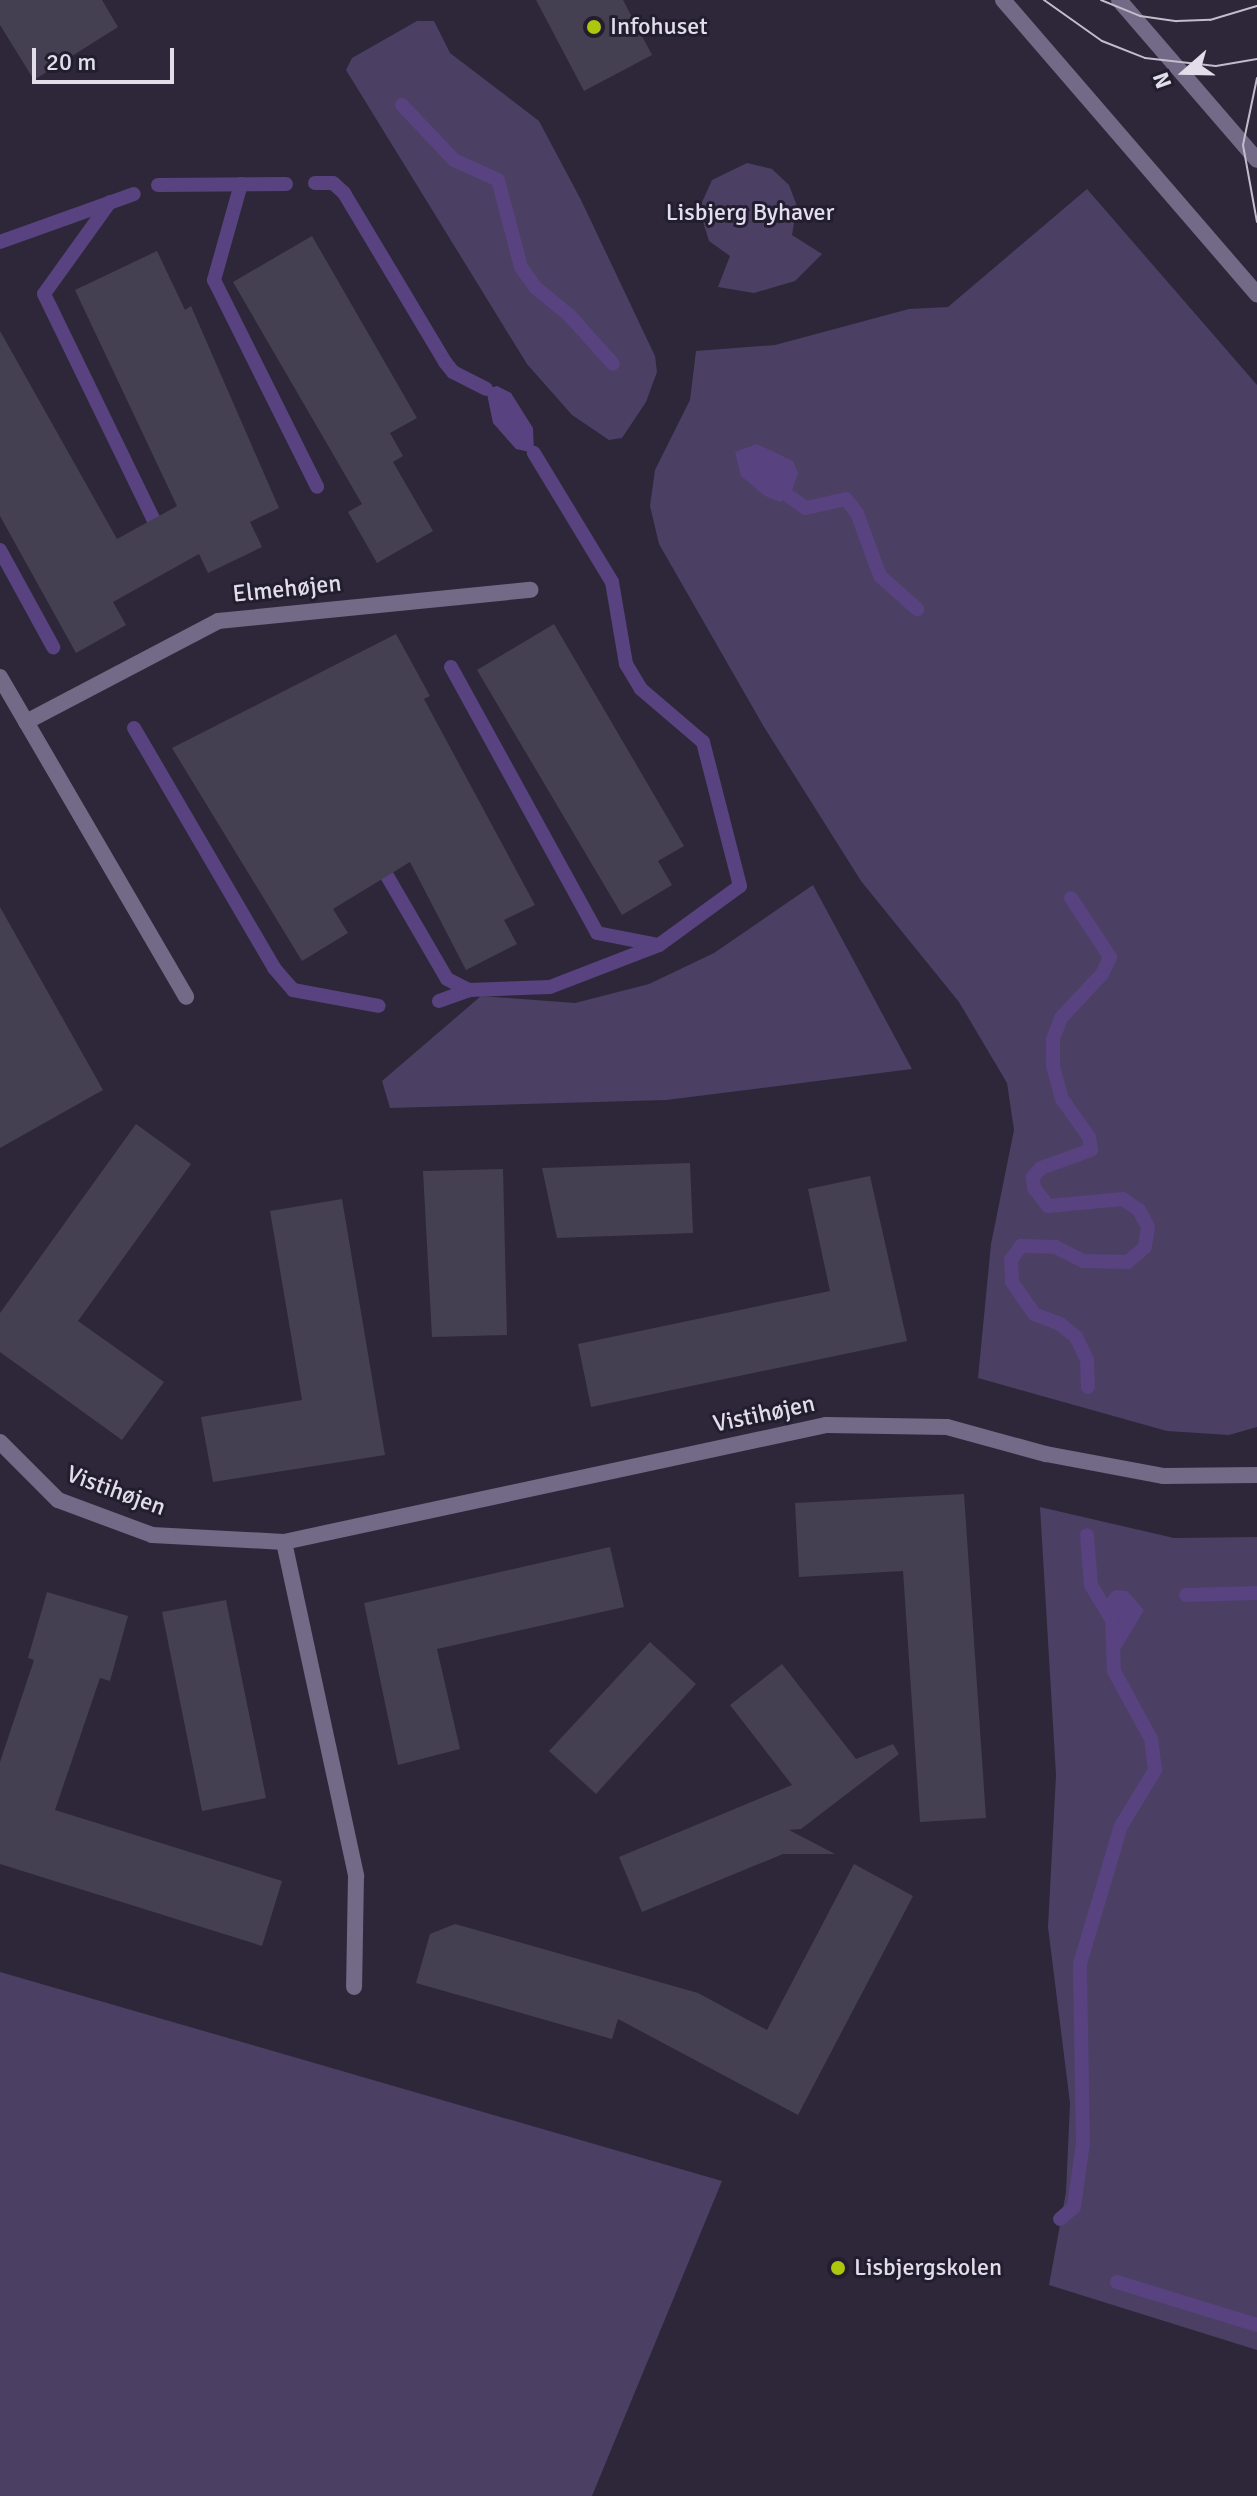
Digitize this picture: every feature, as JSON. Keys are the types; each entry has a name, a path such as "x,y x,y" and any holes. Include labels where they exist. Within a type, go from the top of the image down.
{"street":[{"path":"1003,0 1257,294"},
{"path":"1119,0 1257,160"},
{"name":"Elmehøjen","path":"26,722 218,621 530,590"},
{"path":"0,677 186,997"},
{"name":"Vistihøjen","path":"0,1442 58,1500 152,1535 284,1542 826,1425 947,1427 1046,1454 1164,1476 1257,1475"},
{"path":"284,1542 356,1876 354,1987"}],"green space":[{"path":"417,21 434,21 450,53 539,121 581,200 655,356 657,372 646,402 622,438 609,440 572,415 527,364 346,70 352,58"},
{"name":"Lisbjerg Byhaver","path":"747,163 772,169 789,185 797,206 792,235 822,254 795,281 754,293 718,287 730,256 709,241 699,209 712,180"},
{"path":"1087,189 1257,385 1257,1427 1229,1435 1167,1431 978,1378 991,1244 1014,1130 1007,1083 959,1002 861,881 764,727 659,544 650,506 655,470 690,400 696,351 775,345 909,309 948,307"},
{"path":"813,885 912,1069 666,1100 390,1108 382,1081 481,996 575,1003 649,984 714,953"},
{"path":"1040,1507 1174,1538 1257,1537 1257,2350 1049,2285 1066,2192 1070,2103 1048,1927 1056,1775"},
{"path":"0,1972 722,2181 592,2496 0,2496"}],"shaded area":[{"path":"497,386 511,393 533,428 534,453 516,449 493,423 486,389"},
{"path":"757,444 793,461 798,473 790,497 780,502 765,496 741,476 735,452"},
{"path":"1114,1590 1127,1591 1144,1610 1119,1652 1109,1644 1103,1603"}],"building":[{"path":"0,0 102,0 118,27 34,80 0,25"},
{"name":"Infohuset","path":"536,0 623,0 652,55 584,91"},
{"path":"312,236 417,418 390,433 403,456 393,462 433,531 377,563 348,512 362,504 233,282"},
{"path":"157,251 185,310 191,306 279,508 250,522 262,547 208,573 199,554 113,602 126,625 76,653 0,516 0,331 117,539 177,506 75,290"},
{"path":"554,624 684,846 658,861 672,885 622,915 477,670"},
{"path":"396,634 430,696 424,699 535,905 504,920 517,944 466,970 410,862 333,909 348,933 302,961 172,748"},
{"path":"0,907 103,1090 0,1148"},
{"path":"136,1124 191,1164 78,1321 164,1382 122,1440 0,1352 0,1313"},
{"path":"690,1163 693,1233 557,1238 542,1168"},
{"path":"503,1169 507,1335 432,1337 423,1171"},
{"path":"870,1176 907,1341 591,1407 578,1344 830,1291 808,1189"},
{"path":"342,1199 385,1455 213,1482 201,1417 302,1400 270,1211"},
{"path":"964,1494 986,1818 920,1822 903,1571 799,1577 795,1503"},
{"path":"610,1547 624,1607 437,1649 460,1749 398,1765 364,1603"},
{"path":"47,1592 128,1616 110,1681 100,1678 55,1810 282,1881 262,1946 0,1864 0,1762 34,1660 28,1658"},
{"path":"226,1600 266,1798 202,1811 162,1612"},
{"path":"650,1642 696,1684 596,1794 549,1751"},
{"path":"782,1664 856,1759 893,1744 899,1754 801,1829 789,1830 835,1854 783,1854 642,1912 619,1857 792,1785 730,1705"},
{"path":"854,1864 913,1896 798,2115 618,2019 612,2039 416,1983 430,1934 455,1924 698,1993 767,2030"}],"waterway":[{"path":"402,105 454,160 498,180 521,267 535,287 570,316 613,364"},
{"path":"315,183 333,183 344,193 445,362 453,372 486,389"},
{"path":"241,184 214,280 317,487"},
{"path":"158,185 286,184"},
{"path":"0,242 134,194"},
{"path":"110,202 44,294 161,535"},
{"path":"439,1001 469,990 550,987 659,945 740,886 703,742 641,689 626,664 612,582 534,453"},
{"path":"790,497 806,508 846,499 857,513 880,576 917,609"},
{"path":"0,550 53,647"},
{"path":"451,667 597,933 659,945"},
{"path":"134,728 274,968 293,990 379,1006"},
{"path":"379,862 447,979 469,990"},
{"path":"1071,898 1110,957 1102,974 1061,1018 1053,1039 1053,1066 1062,1099 1089,1137 1091,1150 1041,1168 1033,1177 1034,1188 1048,1206 1123,1199 1139,1210 1148,1227 1145,1247 1128,1262 1083,1261 1056,1247 1021,1246 1011,1260 1012,1282 1034,1314 1060,1324 1076,1337 1087,1360 1088,1387"},
{"path":"1060,2219 1074,2207 1083,2143 1080,1964 1121,1826 1155,1770 1151,1739 1114,1671 1112,1620 1091,1585 1087,1535"},
{"path":"1186,1595 1257,1593"},
{"path":"1117,2282 1257,2325"}],"tram line":[{"path":"1044,0 1102,41 1145,58 1216,66 1257,59"},
{"path":"1101,0 1140,16 1177,21 1210,20 1257,6"},
{"path":"1257,78 1243,145 1257,222"}],"place":[{"name":"Infohuset","path":"594,27"},
{"name":"Lisbjergskolen","path":"838,2268"}]}
